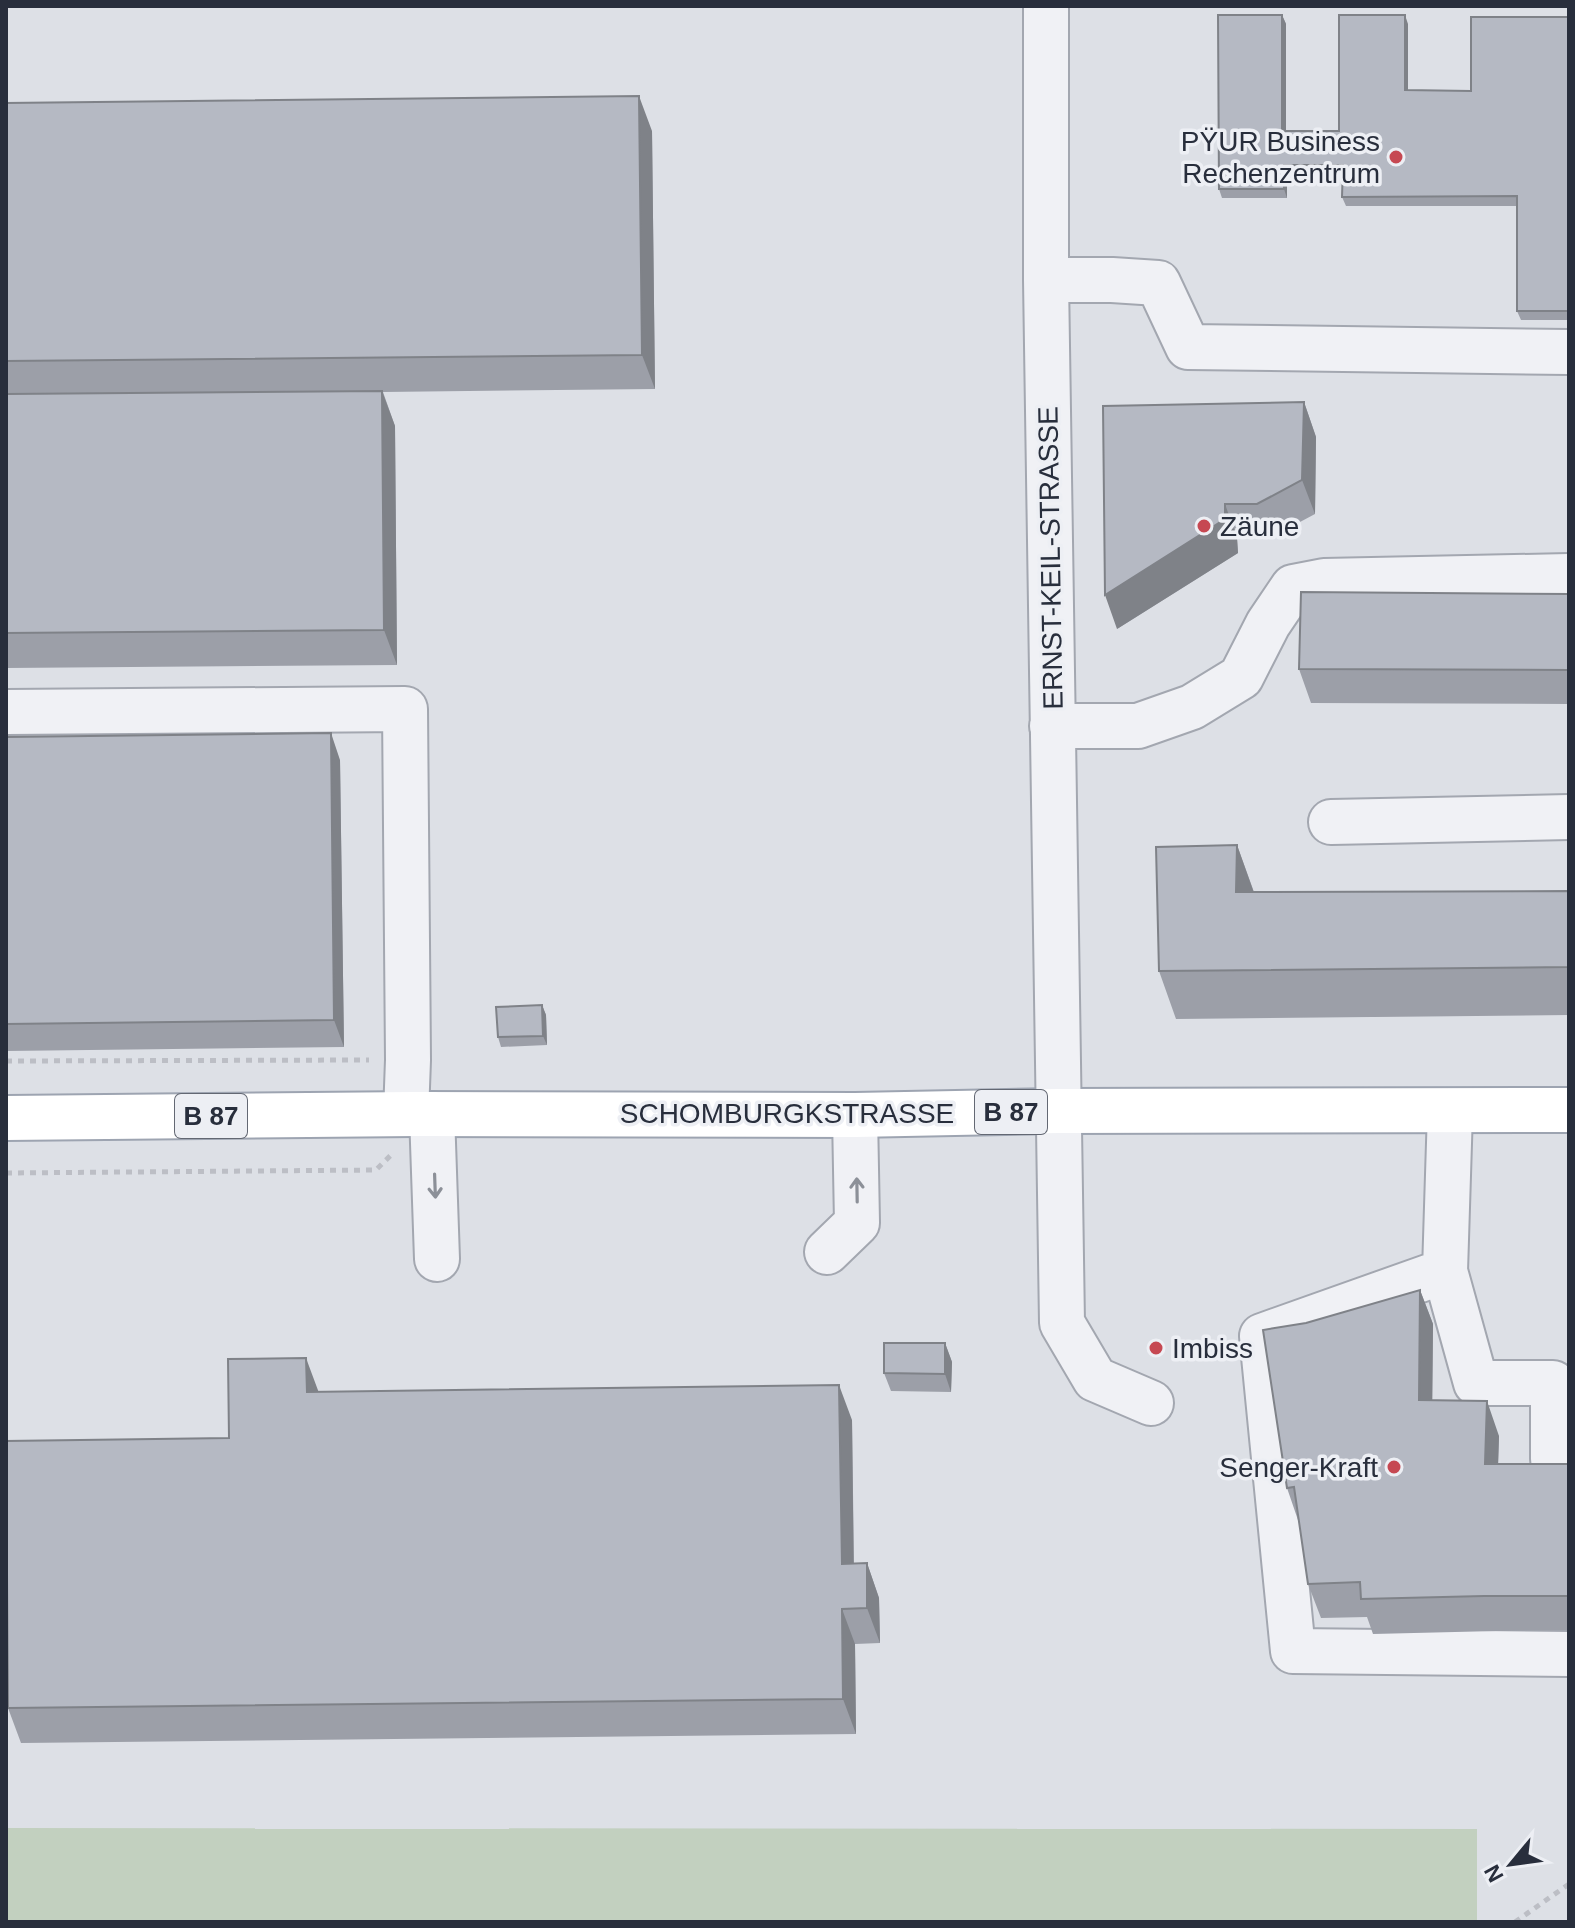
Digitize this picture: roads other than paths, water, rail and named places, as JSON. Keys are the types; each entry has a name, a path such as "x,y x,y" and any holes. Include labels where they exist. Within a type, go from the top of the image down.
{"main road":[{"name":"SCHOMBURGKSTRASSE","path":"6,1118 1569,1110"}],"street":[{"name":"ERNST-KEIL-STRASSE","path":"1046,6 1046,280 1062,1323 1095,1379 1151,1403"},
{"path":"1046,280 1158,283 1188,347 1569,352"},
{"path":"1052,726 1138,726 1192,707 1241,677 1268,624 1293,587 1324,581 1569,576"},
{"path":"6,712 405,709 408,1060 419,1114 437,1259"},
{"path":"1331,822 1569,817"},
{"path":"1450,1111 1445,1271 1476,1383 1553,1383 1553,1459 1569,1459"},
{"path":"827,1252 857,1223 855,1115"},
{"path":"1445,1271 1262,1336 1293,1651 1569,1654"}],"place":[{"name":"PŸUR Business Rechenzentrum","path":"1396,157"},
{"name":"Zäune","path":"1204,526"},
{"name":"Imbiss","path":"1156,1348"},
{"name":"Senger-Kraft","path":"1394,1467"}]}
